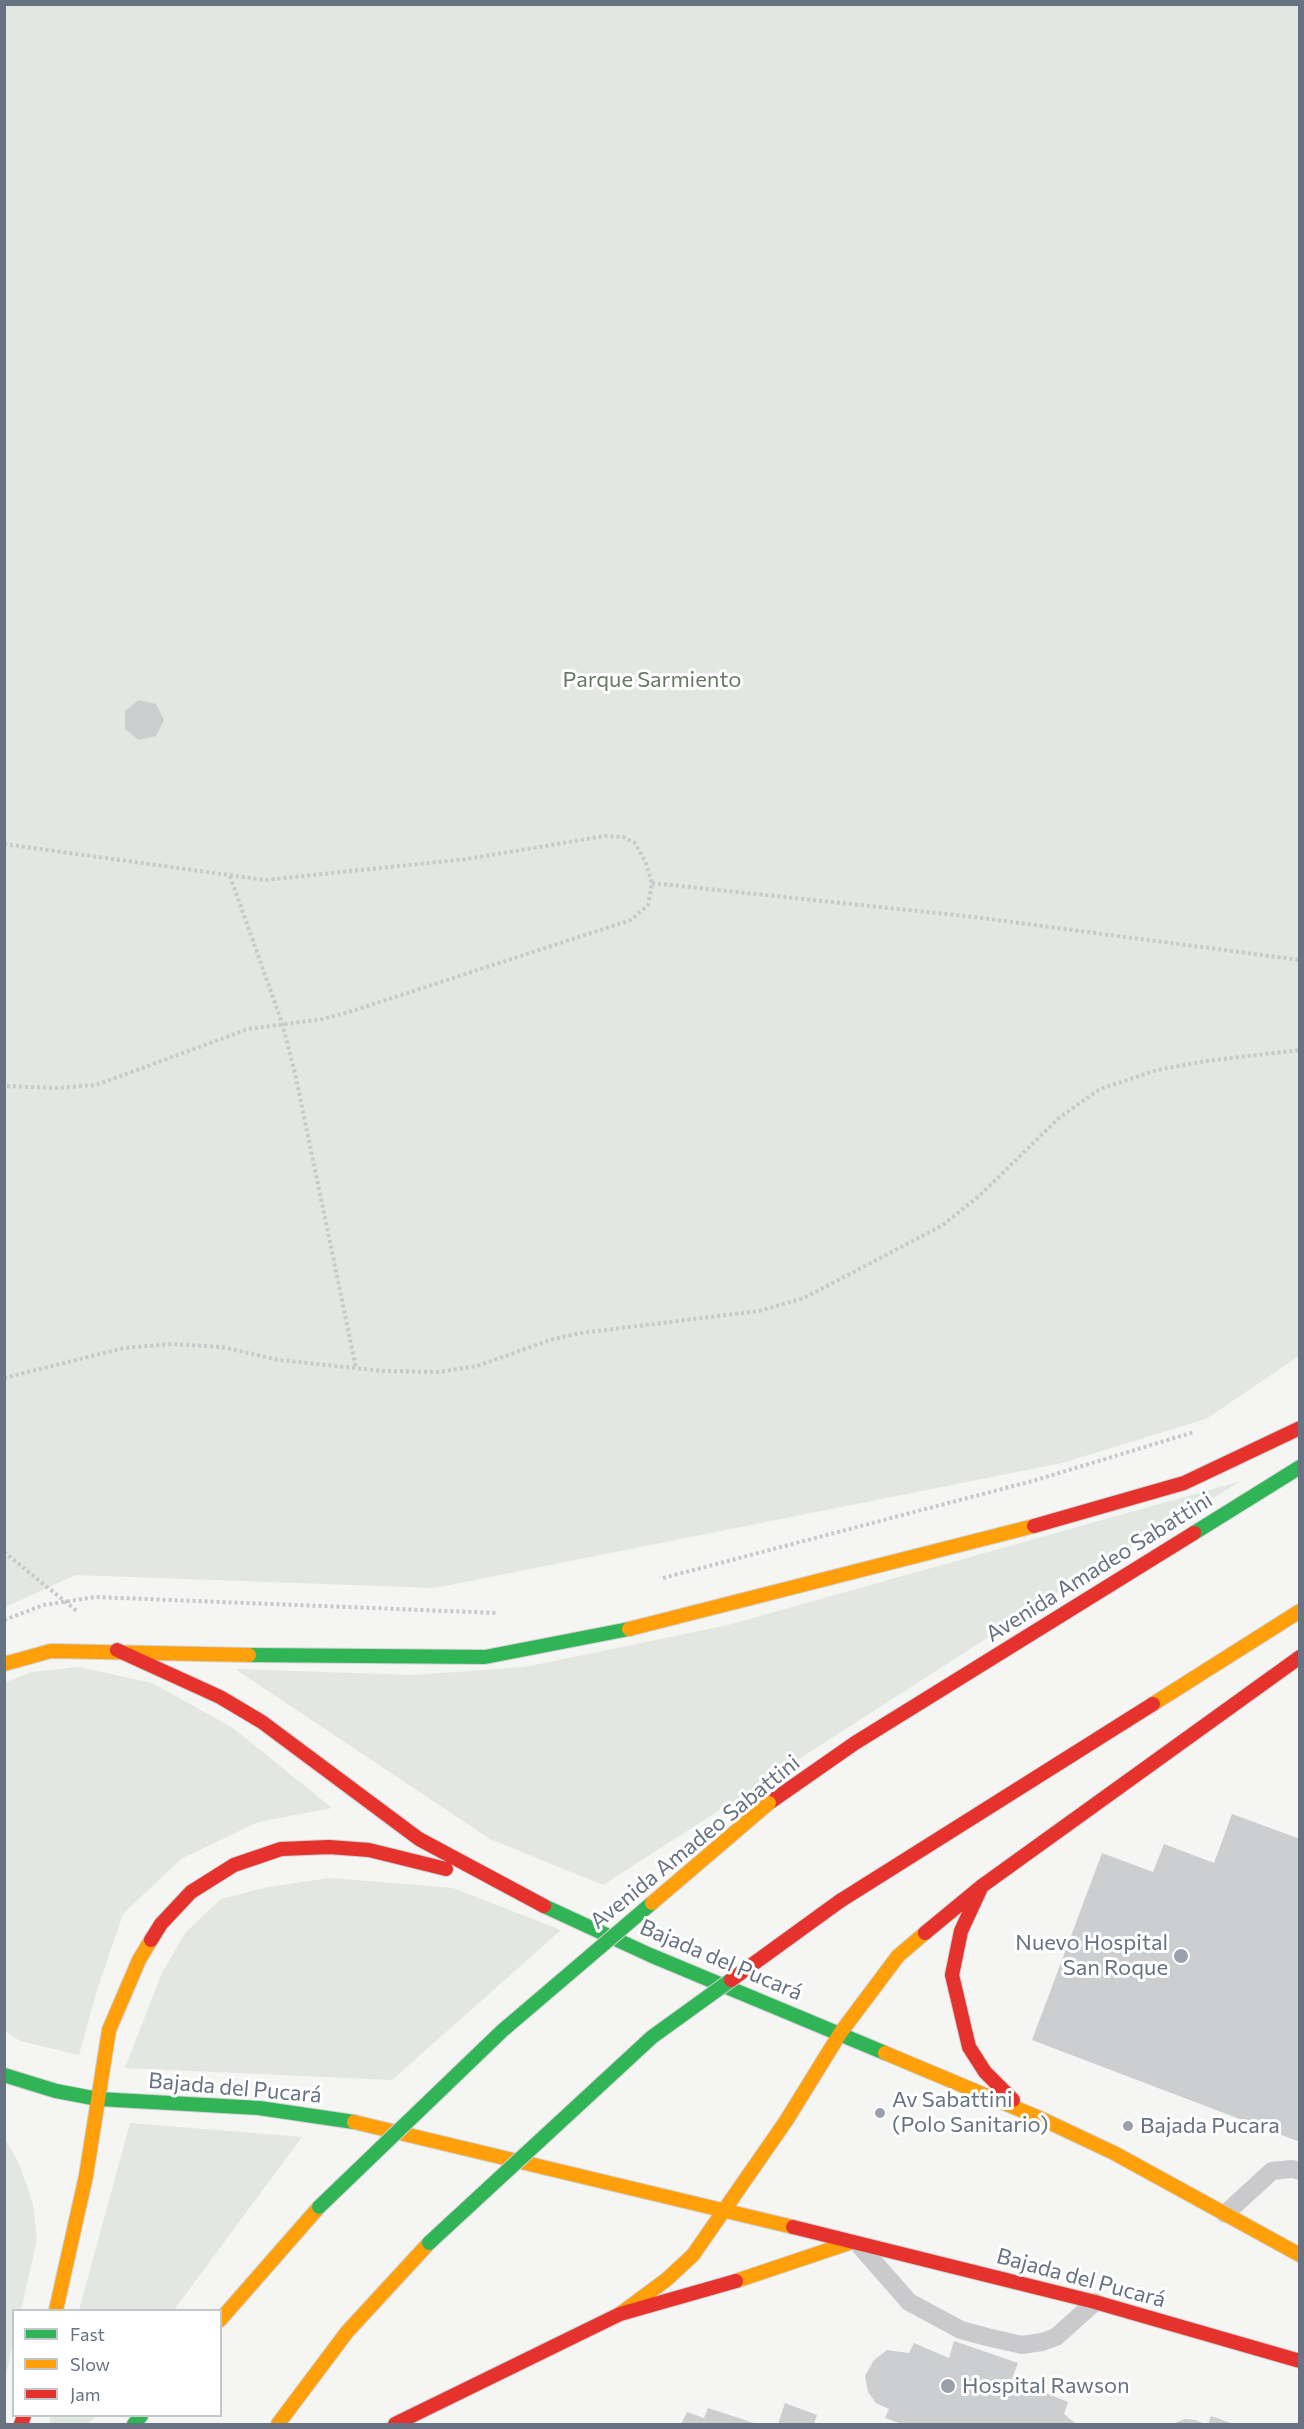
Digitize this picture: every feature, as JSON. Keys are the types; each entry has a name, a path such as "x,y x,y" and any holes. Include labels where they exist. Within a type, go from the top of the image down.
{"main road":[{"path":"4,1664 51,1651 117,1650 423,1658 485,1657 526,1652 677,1618 994,1538 1184,1483 1299,1428"},
{"name":"Avenida Amadeo Sabattini","path":"222,2318 319,2207 502,2031 769,1803 855,1743 1299,1467"},
{"path":"278,2424 347,2332 429,2243 652,2037 840,1901 1299,1611"},
{"name":"Bajada del Pucará","path":"117,1650 220,1696 262,1722 419,1839 535,1902 650,1955 841,2032 1023,2110 1114,2153 1299,2255"},
{"path":"620,2314 666,2280 693,2255 727,2210 841,2032 898,1956 982,1886 1299,1657"},
{"path":"56,2309 86,2176 109,2030 139,1960 161,1924 191,1892 234,1865 281,1850 328,1847 369,1850 414,1859 535,1902"},
{"path":"982,1886 961,1931 952,1975 957,2004 969,2047 985,2072 1023,2110"},
{"name":"Bajada del Pucará","path":"4,2075 56,2091 98,2100 259,2108 309,2113 727,2210 1095,2302 1299,2361"},
{"path":"395,2424 620,2314 770,2271 854,2242"}],"lane":[{"path":"1225,2214 1272,2172 1292,2169 1299,2171"},
{"path":"854,2242 902,2297 942,2322 987,2337 1022,2345 1042,2342 1056,2337 1095,2302"}],"path":[{"path":"4,843 265,880 467,859 605,836 623,837 635,843 646,863 652,883 648,904 631,920 352,1011 323,1019 248,1029 96,1085 57,1088 4,1086"},
{"path":"230,875 282,1023 295,1073 356,1368"},
{"path":"652,883 974,917 1299,960"},
{"path":"4,1378 124,1348 172,1344 222,1347 279,1360 356,1368 438,1372 477,1366 553,1339 582,1333 759,1311 804,1298 943,1226 979,1196 1060,1117 1100,1089 1166,1068 1206,1060 1299,1050"},
{"path":"661,1579 1036,1480 1202,1430"},
{"path":"4,1552 67,1601 117,1650"},
{"path":"4,1620 44,1605 95,1597 505,1613"}],"green space":[{"name":"Parque Sarmiento","path":"4,5 1299,5 1299,1356 1206,1419 1062,1463 435,1588 76,1575 5,1607"},
{"path":"1241,1481 1079,1579 603,1885 490,1839 235,1669 413,1675 525,1667 728,1625"},
{"path":"79,1667 152,1683 233,1728 332,1808 258,1822 181,1859 123,1914 96,1993 79,2055 20,2041 5,2031 4,1683 31,1672"},
{"path":"330,1878 453,1888 561,1930 392,2080 125,2068 161,1975 185,1933 221,1899 268,1887"},
{"path":"130,2123 302,2137 175,2309 79,2309"},
{"path":"5,2138 20,2166 33,2204 37,2240 21,2309 12,2309 12,2347 5,2379"},
{"path":"51,2417 95,2417 89,2424 49,2424"}],"building":[{"path":"139,700 156,704 164,720 156,736 139,740 125,729 125,711"},
{"name":"Nuevo Hospital San Roque","path":"1232,1814 1300,1839 1300,2142 1032,2040 1102,1853 1153,1872 1164,1844 1214,1863"},
{"name":"Hospital Rawson","path":"954,2341 1018,2363 1012,2379 1068,2402 1064,2414 1076,2424 902,2424 885,2418 889,2409 876,2403 868,2392 865,2376 874,2360 887,2350 909,2353 914,2343 949,2358"},
{"path":"785,2403 817,2415 814,2424 778,2424"},
{"path":"708,2408 757,2424 681,2424 687,2412 704,2418"},
{"path":"1211,2416 1234,2424 1208,2424"},
{"path":"1185,2419 1195,2420 1206,2424 1172,2424"}],"traffic: fast":[{"path":"1194,1533 1300,1467"},
{"path":"249,1655 485,1657 629,1629"},
{"path":"319,2207 502,2031 652,1903"},
{"path":"544,1906 650,1955 885,2053"},
{"path":"429,2243 652,2037 731,1980"},
{"path":"4,2075 56,2091 98,2099 259,2108 354,2122"},
{"path":"134,2424 140,2417"}],"traffic: slow":[{"path":"629,1629 1034,1526"},
{"path":"1153,1704 1300,1611"},
{"path":"4,1664 51,1651 249,1655"},
{"path":"652,1903 769,1803"},
{"path":"620,2314 666,2280 693,2255 786,2121 841,2032 898,1956 925,1933"},
{"path":"56,2309 86,2176 109,2030 139,1960 151,1940"},
{"path":"885,2053 1042,2119 1114,2153 1300,2255"},
{"path":"354,2122 793,2227"},
{"path":"222,2318 319,2207"},
{"path":"736,2281 852,2242"},
{"path":"278,2424 347,2332 429,2243"}],"traffic: jam":[{"path":"1034,1526 1184,1483 1300,1428"},
{"path":"769,1803 855,1743 1194,1533"},
{"path":"117,1650 220,1697 262,1722 419,1839 544,1906"},
{"path":"925,1933 982,1886 1300,1657"},
{"path":"840,1901 1153,1704"},
{"path":"151,1940 161,1924 191,1892 234,1865 281,1849 329,1847 369,1850 446,1869"},
{"path":"980,1890 961,1931 952,1975 969,2047 985,2072 1013,2100"},
{"path":"731,1980 840,1901"},
{"path":"793,2227 1095,2302 1300,2361"},
{"path":"395,2424 620,2314 736,2281"},
{"path":"21,2424 24,2417"}],"place":[{"name":"Nuevo Hospital San Roque","path":"1181,1956"},
{"name":"Av Sabattini (Polo Sanitario)","path":"880,2113"},
{"name":"Bajada Pucara","path":"1128,2126"},
{"name":"Hospital Rawson","path":"948,2386"}]}
